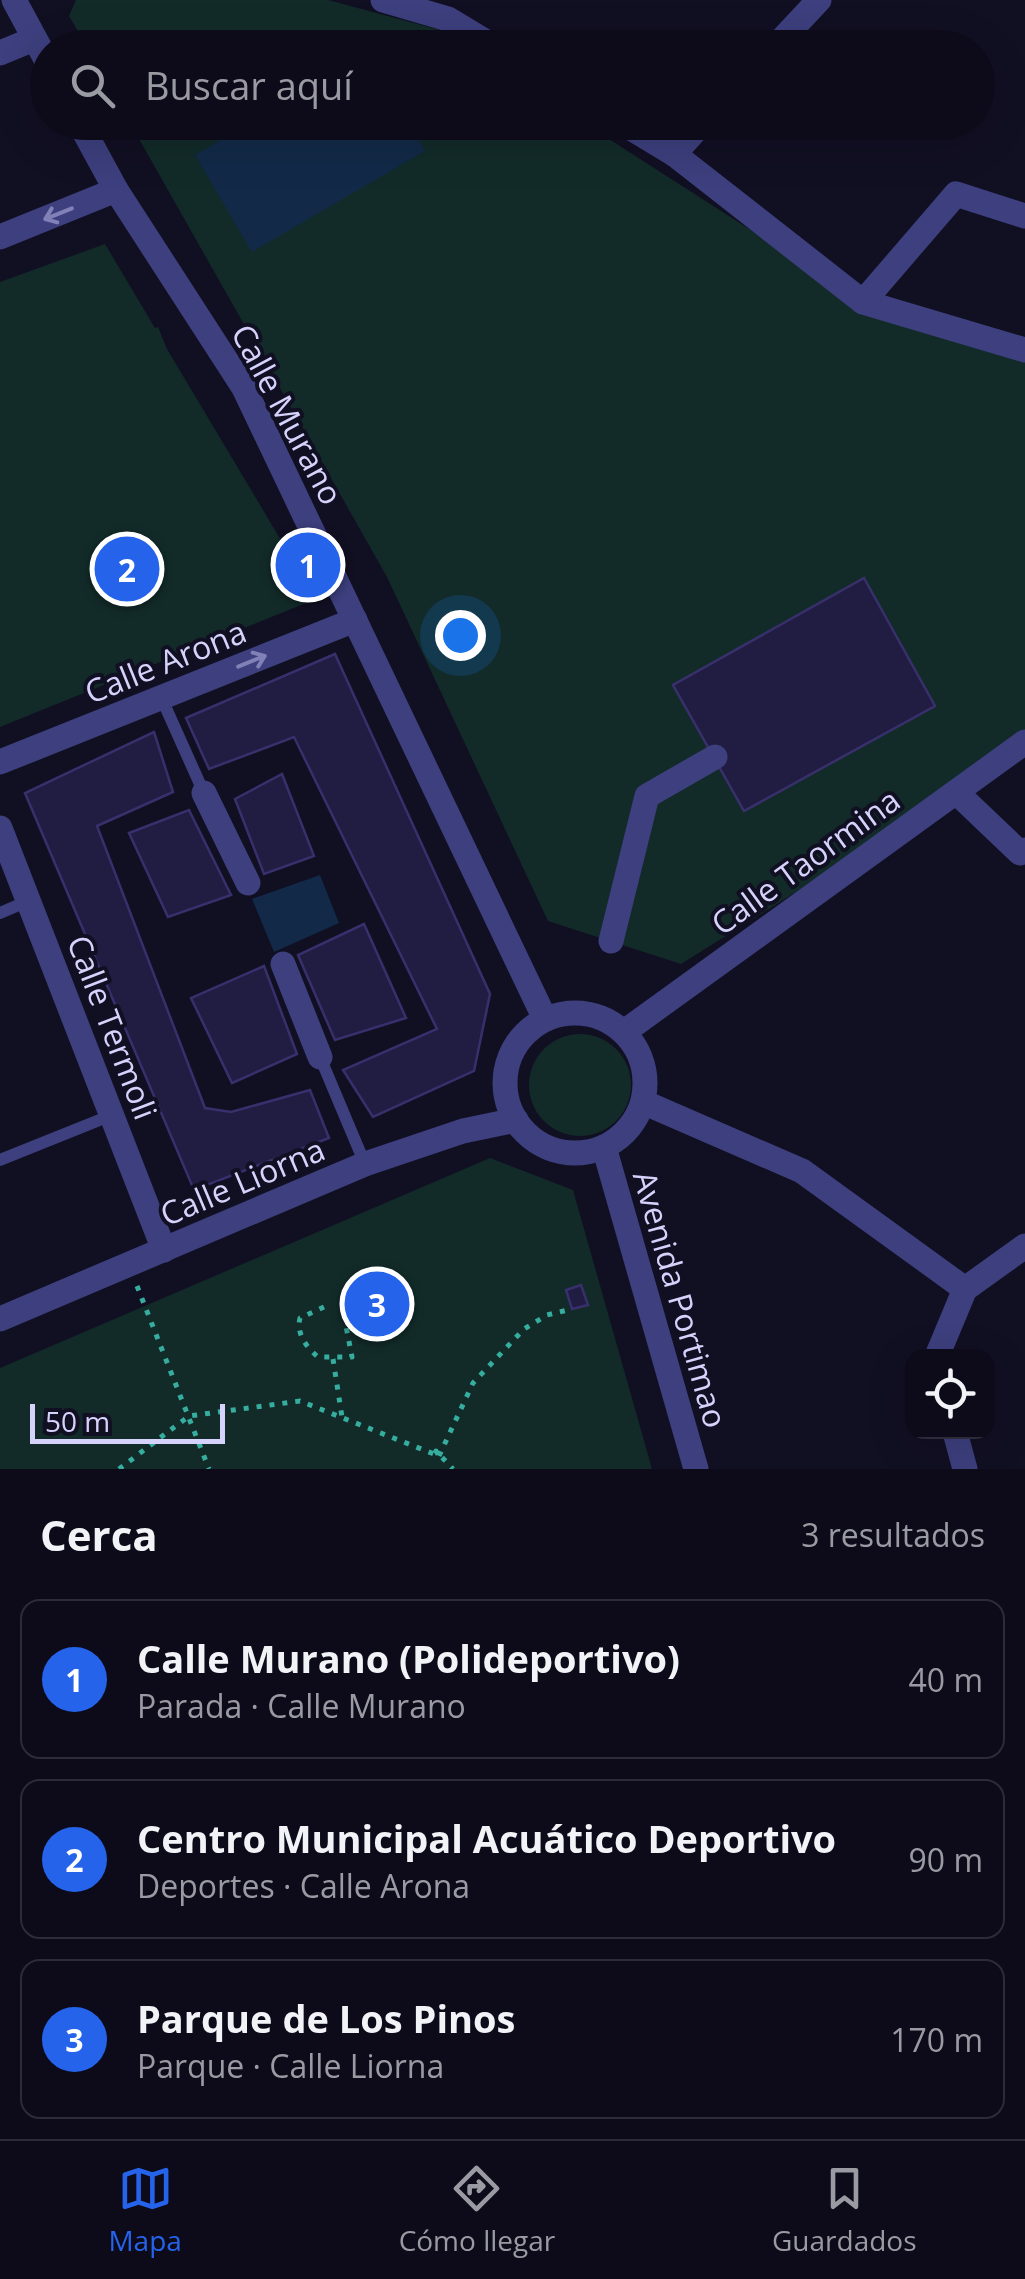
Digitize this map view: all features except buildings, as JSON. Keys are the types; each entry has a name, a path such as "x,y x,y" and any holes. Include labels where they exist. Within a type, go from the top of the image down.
{"street":[{"path":"14,0 30,31"},
{"path":"383,0 448,19 466,30"},
{"path":"791,30 819,0"},
{"path":"0,53 30,41"},
{"name":"Calle Murano","path":"89,140 116,190 244,388 545,1020"},
{"path":"651,140 863,302 1025,350"},
{"path":"674,154 687,140"},
{"path":"0,237 116,190"},
{"path":"863,302 956,194 1025,216"},
{"name":"Calle Arona","path":"0,762 354,620"},
{"name":"Calle Taormina","path":"624,1032 1025,742"},
{"path":"611,941 647,796 715,756"},
{"path":"204,792 248,883"},
{"path":"956,792 1020,853 1025,850"},
{"name":"Calle Termoli","path":"0,828 164,1250"},
{"path":"283,964 320,1057"},
{"path":"565,1013 586,1013 624,1032 636,1047 646,1083 635,1121 622,1136 604,1147 565,1152 529,1136 516,1120 507,1098 505,1075 526,1033 565,1013"},
{"path":"643,1102 802,1171 965,1289"},
{"name":"Calle Liorna","path":"0,1319 365,1164 463,1131 516,1120"},
{"name":"Avenida Portimao","path":"604,1147 696,1469"},
{"path":"940,1349 965,1289 1025,1246"},
{"path":"957,1439 965,1469"}],"lane":[{"path":"161,697 204,792"},
{"path":"0,913 28,901"},
{"path":"320,1057 365,1164"},
{"path":"0,1160 112,1115"}],"path":[{"path":"129,1265 209,1469"},
{"path":"324,1307 300,1318 298,1326 306,1347 318,1358 352,1357 346,1326"},
{"path":"439,1456 473,1384 524,1329 547,1316 572,1309"},
{"path":"333,1359 342,1417"},
{"path":"119,1469 188,1416 300,1401 439,1456"},
{"path":"439,1456 436,1451 452,1469"}],"green space":[{"path":"76,0 328,0 440,30 77,30 69,16"},
{"path":"140,140 610,140 863,302 1025,350 1025,742 956,792 681,964 548,921 387,577"},
{"path":"105,244 155,328 158,327 167,349 316,599 0,727 0,282"},
{"path":"580,1034 599,1038 616,1049 627,1066 631,1085 627,1104 616,1121 599,1132 580,1136 561,1132 544,1121 533,1104 529,1085 533,1066 544,1049 561,1038"},
{"path":"490,1158 573,1190 652,1469 0,1469 0,1368"}],"water":[{"path":"221,140 418,140 425,151 252,252 195,155"},
{"path":"320,875 339,923 274,952 252,899"}],"place":[{"name":"Calle Murano (Polideportivo)","path":"308,565"},
{"name":"Centro Municipal Acuático Deportivo","path":"127,569"},
{"name":"Parque de Los Pinos","path":"377,1304"}]}
